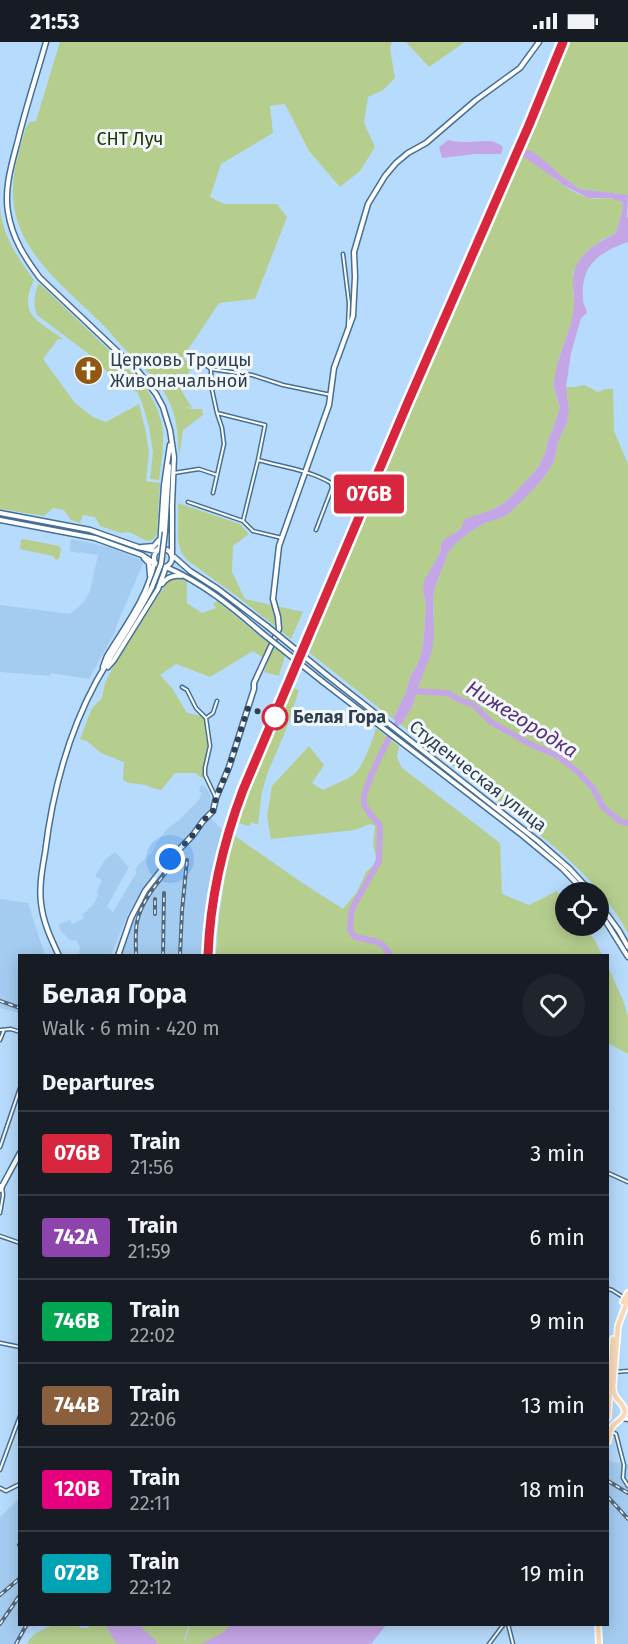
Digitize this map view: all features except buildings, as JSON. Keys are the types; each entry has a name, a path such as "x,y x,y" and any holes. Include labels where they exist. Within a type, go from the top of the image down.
{"main road":[{"path":"46,42 13,158 7,192 8,212 14,238 27,262 40,278 138,371 149,383 163,407 170,430 174,457 172,555 171,563 166,567 158,589"},
{"path":"119,954 131,918 145,891 213,811 254,689 254,683 279,629 273,599 282,538 329,405 334,368 354,316 354,252 368,204 396,163 426,143 476,100 520,68 540,42"},
{"path":"58,954 48,931 41,903 41,879 58,781 71,740 91,693 152,587 161,564 171,441"},
{"path":"101,675 107,656 152,574 153,558 160,547 164,485 171,441"},
{"path":"0,513 90,530 138,547 156,551 165,550 172,555"},
{"path":"0,520 84,535 136,553 148,558 158,566 166,567"},
{"path":"105,541 107,535"},
{"path":"138,547 154,546 161,537"},
{"path":"136,553 147,560 150,569 143,593"},
{"name":"Студенческая улица","path":"172,555 190,571 267,626 412,741 546,848 582,882"},
{"name":"Студенческая улица","path":"166,567 216,595 323,682 538,848 575,882"},
{"path":"101,675 114,660 166,579 180,576 189,578"},
{"path":"609,917 628,947"},
{"path":"609,927 628,957"},
{"path":"1,1187 18,1157"},
{"path":"609,1436 610,1431 625,1413 624,1407 613,1390 618,1326 627,1297"},
{"path":"609,1390 615,1326 627,1297"},
{"path":"609,1411 613,1404 624,1407"},
{"path":"609,1414 612,1419 628,1419"},
{"path":"596,1626 598,1644"}],"street":[{"path":"343,254 349,303 348,330"},
{"path":"189,353 211,369 252,375 283,385 331,395"},
{"path":"211,369 210,385 224,444 213,493"},
{"path":"217,412 265,425 243,521"},
{"path":"258,460 321,477 331,483 332,488 316,530"},
{"path":"174,473 199,469 218,475"},
{"path":"188,502 243,521 253,531 282,538"},
{"path":"182,687 187,690 196,708 206,718 210,746 205,775 216,798"},
{"path":"206,718 213,713 217,701"},
{"path":"0,1040 2,1030 18,1031"},
{"path":"0,1147 18,1094"},
{"path":"609,1173 628,1182"},
{"path":"0,1213 3,1195 1,1187"},
{"path":"0,1236 18,1242"},
{"path":"609,1289 627,1297"},
{"path":"0,1343 18,1347"},
{"path":"614,1372 628,1371"},
{"path":"0,1470 18,1421"},
{"path":"610,1431 616,1434 624,1465 623,1478 628,1486"},
{"path":"0,1488 6,1491 18,1485"},
{"path":"489,1644 502,1626"},
{"path":"508,1626 513,1644"}],"shaded area":[{"path":"448,140 489,141 503,147 501,154 442,158 439,147"},
{"path":"526,150 538,155 580,189 628,195 628,242 600,255 588,269 585,277 583,302 587,313 581,318 571,353 566,387 569,410 567,423 558,442 554,462 542,480 506,516 485,523 470,532 448,553 433,598 432,651 413,705 401,725 393,719 423,647 426,606 424,581 440,553 444,539 461,528 465,519 492,510 507,501 537,469 545,454 560,409 554,389 555,372 573,316 575,269 587,252 616,233 623,208 622,202 611,198 588,198 565,186 523,156"},
{"path":"71,539 109,547 144,561 116,630 89,679 51,673 50,676 0,672 0,605 70,614 84,602 90,591 98,555 70,551"},
{"path":"201,785 207,789 211,806 194,830 141,893 128,914 111,954 79,954 80,948 76,940 71,941 58,925 70,920 72,924 84,918 82,915 94,904 98,896 97,892 102,880 95,876 105,860 115,852 129,867 107,906 113,912 137,872 135,870 138,865 153,852 168,828 199,800 202,793 199,791"},
{"path":"210,818 229,836 222,876 214,954 123,954 135,910 167,865"},
{"path":"0,899 28,903 45,954 18,954 18,1013 0,1008"},
{"path":"609,1461 628,1465 628,1644 603,1644 601,1626 609,1626"},
{"path":"18,1500 18,1626 29,1626 18,1644 0,1644 0,1517"},
{"path":"106,1626 140,1626 159,1644 118,1644"},
{"path":"229,1626 385,1626 371,1644 201,1644 224,1632"}],"green space":[{"name":"СНТ Луч","path":"60,42 392,42 390,49 395,78 383,90 368,97 364,123 375,147 360,171 340,187 309,151 285,104 270,106 273,133 221,164 210,197 224,204 277,204 287,217 255,299 219,303 183,357 192,367 180,388 192,408 181,406 192,409 202,409 203,415 183,430 179,457 175,417 170,402 160,387 42,264 31,249 15,214 13,185 19,152 26,127 30,122 36,121"},
{"path":"406,42 465,42 429,67"},
{"path":"567,42 628,42 628,195 580,189 527,158 578,194 595,199 617,200 622,202 623,207 616,233 587,251 573,272 575,304 572,321 559,358 554,388 560,409 545,454 537,469 507,501 492,510 466,519 461,528 444,539 440,553 424,582 426,606 423,647 393,719 306,650"},
{"path":"0,206 7,236 34,280 29,292 29,310 39,322 64,340 58,339 43,359 75,403 93,417 106,422 139,404 149,452 146,481 160,483 157,532 152,540 147,541 129,532 121,533 100,526 95,517 83,515 80,523 71,520 64,510 53,508 44,516 0,509"},
{"path":"39,283 136,376 150,395 160,417 163,432 159,480 150,479 153,452 149,427 138,393 113,377 90,355 37,315 35,299"},
{"path":"584,385 598,392 613,389 614,431 628,464 628,933 609,904 609,882 591,882 547,840 401,725 413,705 419,685 434,614 435,587 448,553 470,532 485,523 506,516 542,480 554,462 558,442 567,423 569,410 566,387"},
{"path":"178,503 240,524 249,534 233,546 232,572 245,599 303,612 291,639 187,560 181,552 178,540"},
{"path":"23,539 59,546 61,549 59,559 20,549"},
{"path":"174,579 187,581 187,603 202,613 216,608 213,604 217,601 285,656 279,676 264,672 268,661 253,651 210,677 176,664 160,675 172,688 187,713 205,718 210,751 203,768 202,778 195,773 175,773 161,790 123,780 124,762 101,753 87,741 80,739 92,708 102,698 105,683 113,667 162,590 168,582"},
{"path":"291,687 299,690 286,730 268,772 262,792 258,824 252,822 249,826 238,823 246,795"},
{"path":"376,728 399,746 397,756 401,767 500,843 502,894 529,905 555,892 555,936 592,936 602,954 216,954 219,916 232,834 343,909 357,892 366,872 374,865 375,826 370,824 355,830 271,839 267,816 272,786 309,746 324,765 312,783 323,790 353,775 361,766"},
{"path":"609,969 628,1017 628,1054 609,1044"},
{"path":"50,1626 88,1628 89,1626 108,1626 121,1644 27,1644 36,1634"},
{"path":"136,1626 189,1626 185,1641 190,1626 230,1626 212,1644 157,1644"}],"waterway":[{"name":"Нижегородка","path":"412,691 448,693 474,705 491,722 530,744 558,756 593,788 603,807 620,821 628,823"},
{"path":"390,954 383,945 355,937 350,930 354,905 379,861 380,826 365,806 364,796 372,773 400,717"}],"railway":[{"path":"208,954 211,913 219,872 243,790 563,42"},
{"path":"136,954 136,930 140,913 155,887 180,855"},
{"path":"180,954 187,860"},
{"path":"163,954 164,893"},
{"path":"155,899 155,914"},
{"path":"0,1001 18,1007"},
{"path":"609,1482 628,1493"},
{"path":"609,1498 628,1519"},
{"path":"0,1595 18,1580"},
{"path":"0,1624 18,1598"},
{"path":"16,1644 26,1626"}],"train":[{"name":"076В","path":"208,954 216,885 226,842 243,790 563,42"}],"place":[{"name":"Церковь Троицы Живоначальной","path":"89,370"},
{"name":"Белая Гора","path":"275,717"}],"route":[{"path":"170,859 213,811 248,708 275,717"}]}
